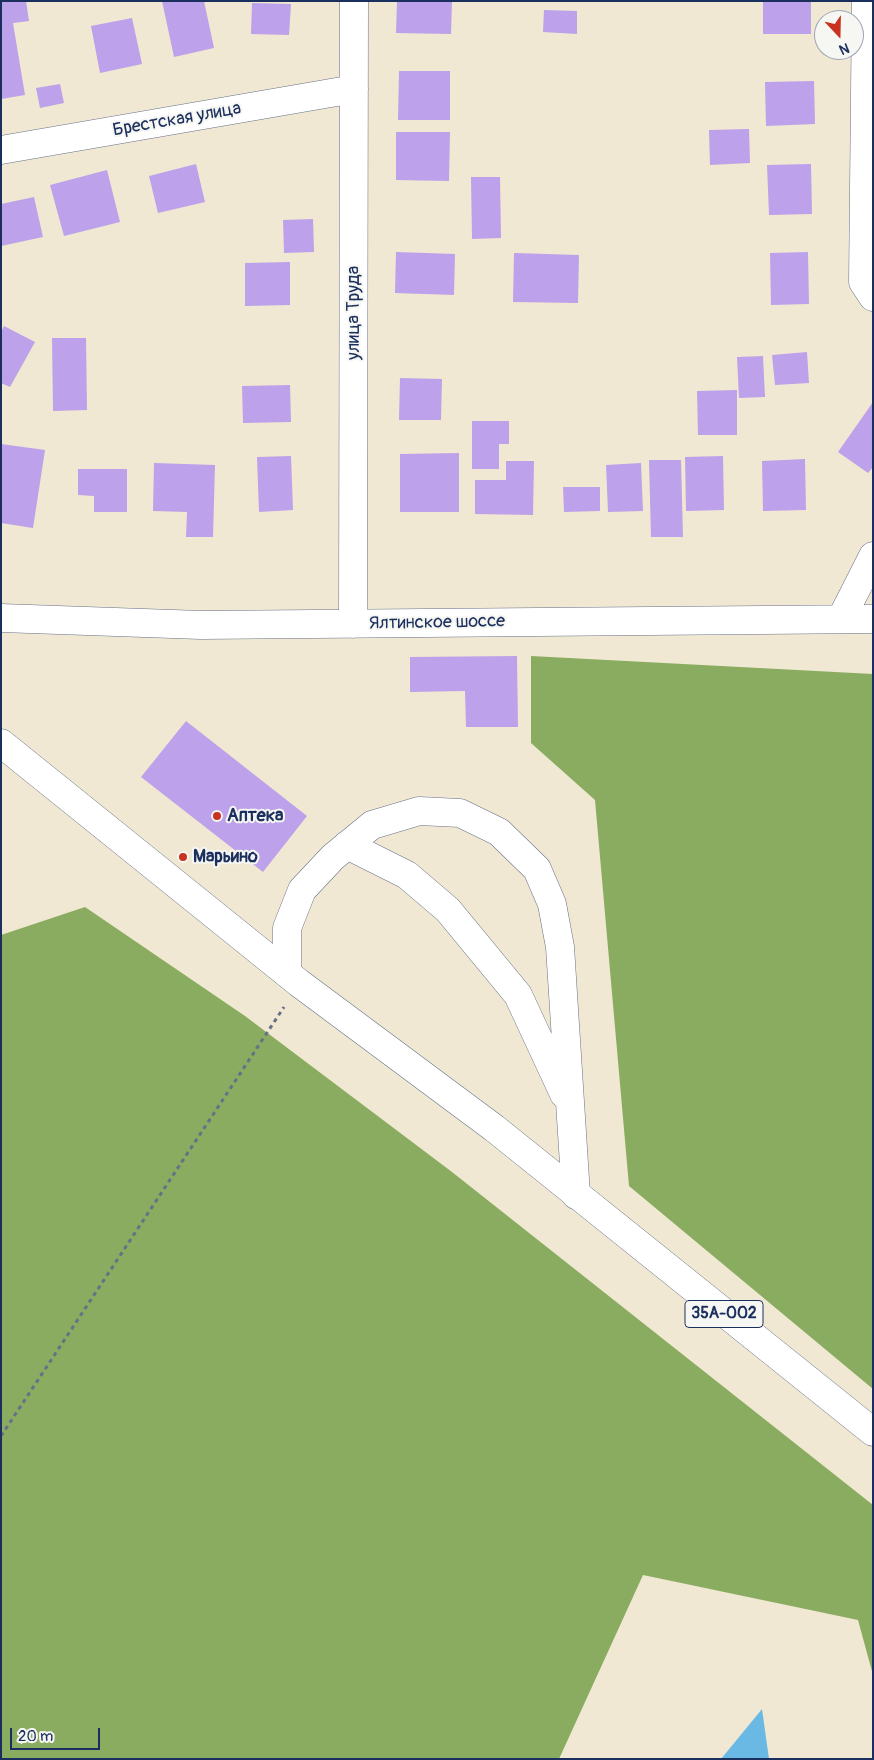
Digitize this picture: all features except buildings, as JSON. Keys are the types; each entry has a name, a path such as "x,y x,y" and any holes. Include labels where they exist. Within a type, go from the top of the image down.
{"street":[{"name":"улица Труда","path":"353,624 354,1"},
{"path":"866,1 863,282 873,296"},
{"name":"Брестская улица","path":"1,150 354,89"},
{"path":"841,619 873,556"},
{"name":"Ялтинское шоссе","path":"1,618 201,625 873,619"},
{"name":"35А-002","path":"1,743 293,978 494,1128 873,1432"},
{"path":"293,978 287,928 302,890 333,857 372,825 419,811 460,813 499,832 537,869 552,904 560,947 576,1195"},
{"path":"348,845 406,875 448,910 518,995 570,1108"}],"path":[{"path":"1,1436 293,978"}],"green space":[{"path":"531,656 873,674 873,1389 629,1186 595,800 531,743"},
{"path":"85,907 245,1016 452,1172 873,1505 873,1675 858,1620 643,1575 559,1759 1,1759 1,935"}],"water":[{"path":"762,1709 769,1759 721,1759"}],"place":[{"name":"Аптека","path":"217,816"},
{"name":"Марьино","path":"183,857"}]}
